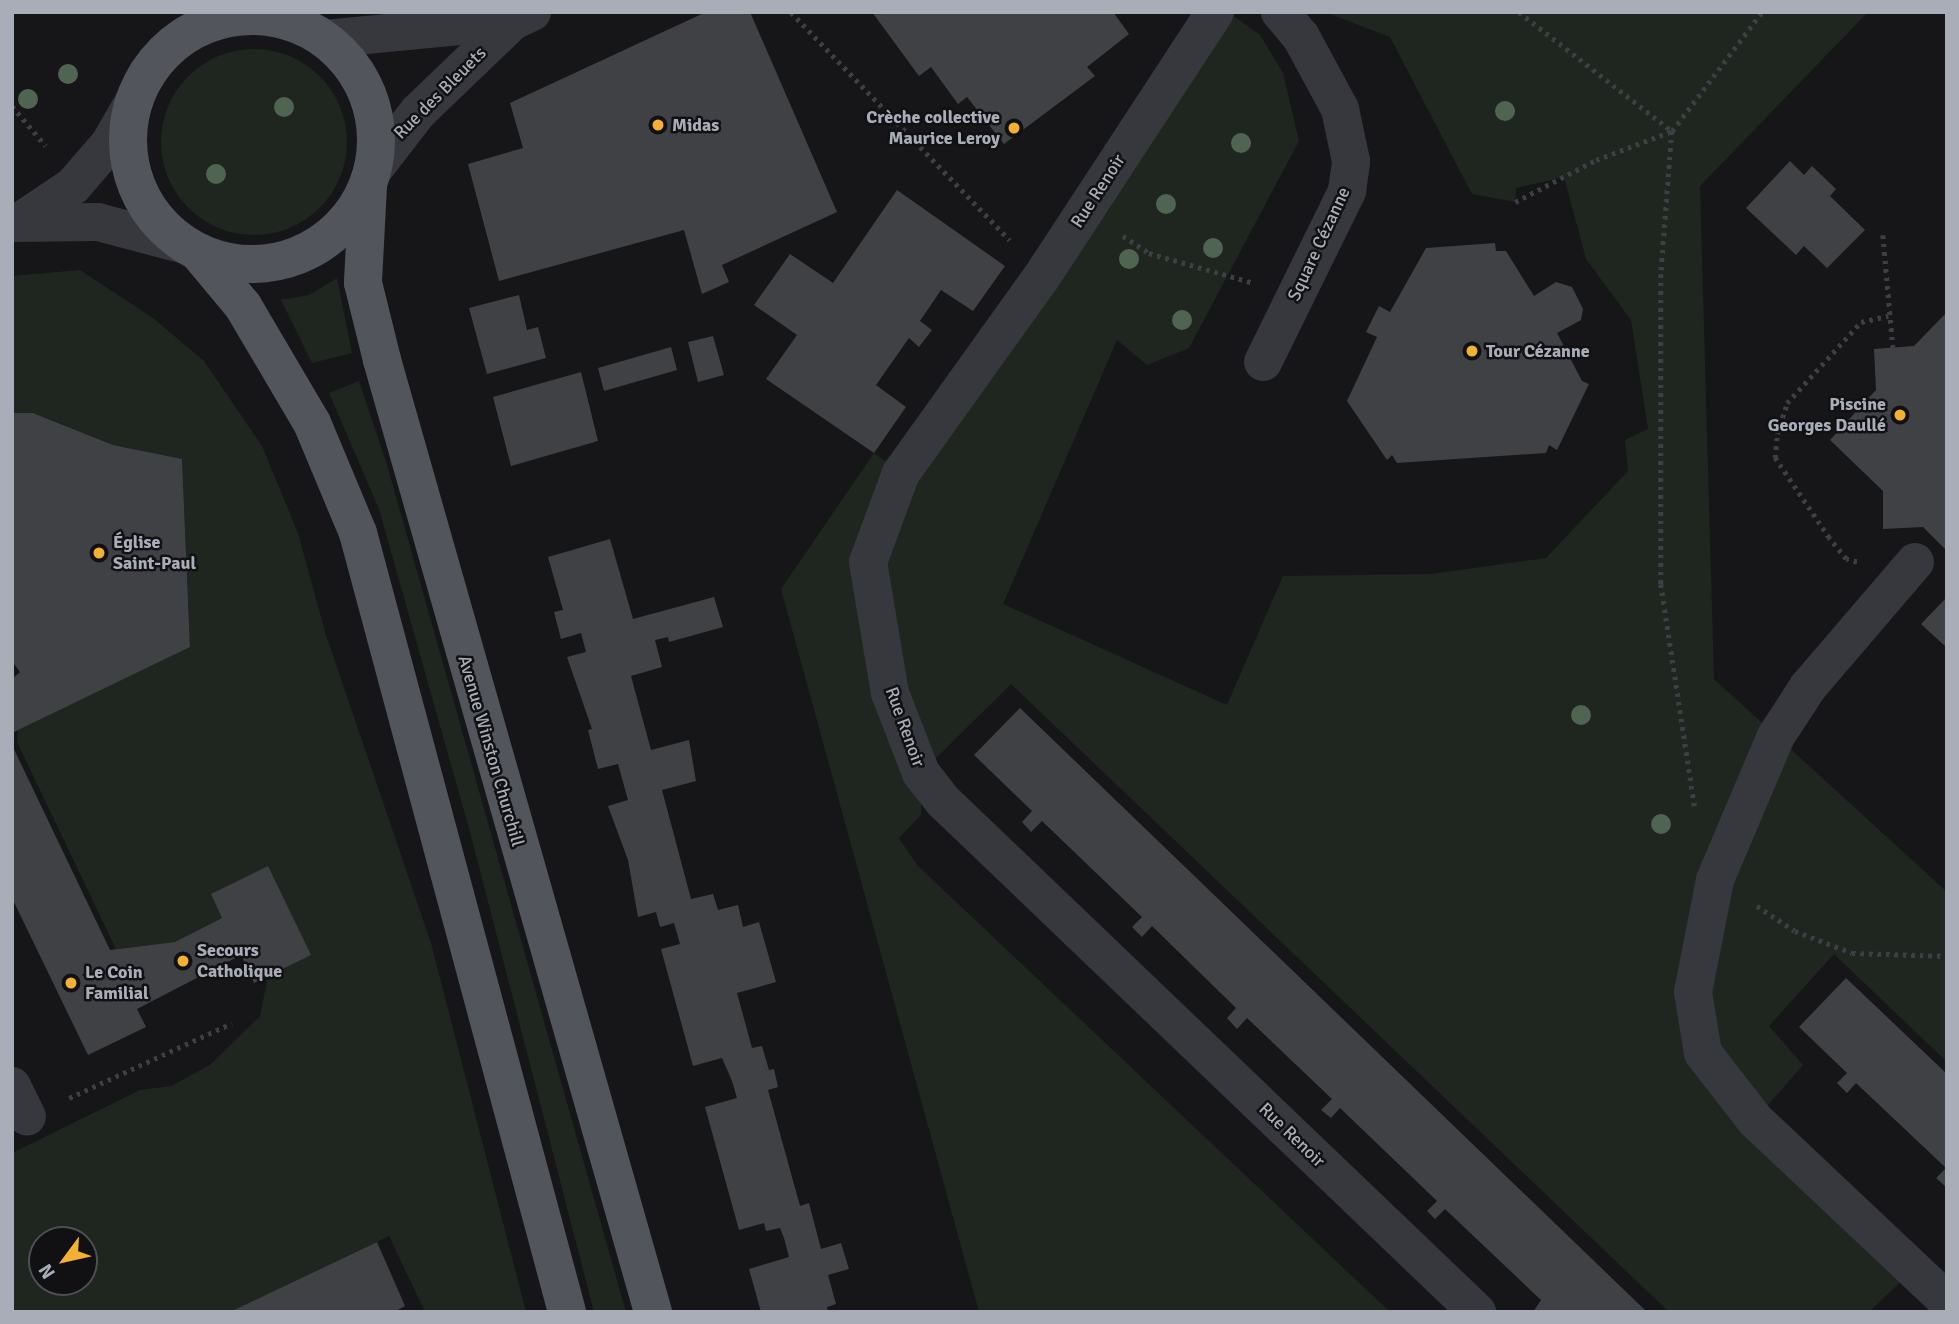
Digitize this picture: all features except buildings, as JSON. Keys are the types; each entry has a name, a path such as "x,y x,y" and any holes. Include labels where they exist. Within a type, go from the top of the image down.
{"main road":[{"path":"169,12 155,62 134,101 128,146 135,182 152,215 192,249 243,306 312,423 358,533 567,1312"},
{"path":"155,62 188,33 232,18 265,16 313,28 359,76 372,105 377,138 370,178 342,227 302,255 255,265 192,249"},
{"name":"Avenue Winston Churchill","path":"370,178 363,283 382,360 653,1312"}],"street":[{"name":"Rue Renoir","path":"1215,12 1045,271 901,472 868,562 890,692 921,773 1001,859 1477,1312"},
{"name":"Square Cézanne","path":"1263,362 1347,191 1351,161 1340,109 1301,37 1280,12"},
{"name":"Rue des Bleuets","path":"313,28 522,17"},
{"name":"Rue des Bleuets","path":"370,178 410,120 522,17"},
{"path":"17,221 73,186 110,143 134,101"},
{"path":"17,221 107,223 192,249"},
{"path":"1905,573 1808,687 1776,736 1715,880 1693,992 1703,1053 1755,1120 1947,1301"}],"path":[{"path":"791,12 980,214 1045,271"},
{"path":"1519,12 1672,131"},
{"path":"1515,202 1596,160 1672,131 1762,12"},
{"path":"12,106 52,154"},
{"path":"1672,131 1661,274 1661,584 1698,830 1715,880 1795,931 1852,953 1947,956"},
{"path":"1883,235 1888,316 1893,348"},
{"path":"1129,240 1149,253 1232,281 1299,288"},
{"path":"1888,316 1861,323 1787,403 1775,458 1846,559 1905,573"},
{"path":"20,1101 232,1023"}],"shaded area":[{"path":"1228,12 1260,35 1283,73 1299,141 1189,348 1147,365 1117,340 1003,604 1227,705 1283,576 1431,574 1546,558 1628,471 1625,440 1648,429 1631,320 1586,259 1564,177 1516,188 1515,202 1472,194 1390,37 1325,12 1868,12 1700,186 1714,679 1947,892 1947,1062 1834,954 1769,1026 1803,1065 1755,1120 1914,1269 1869,1312 1669,1312 1011,684 921,773 921,815 899,838 917,865 1390,1312 979,1312 781,589 874,453 900,472"},
{"path":"254,49 290,56 320,76 340,106 347,142 340,178 320,208 290,228 254,235 218,228 188,208 168,178 161,142 168,106 188,76 218,56"},
{"path":"80,270 153,318 204,361 262,446 298,533 325,632 431,943 526,1312 425,1312 389,1236 230,1312 12,1312 12,1153 140,1090 171,1086 210,1065 260,1016 268,976 222,918 175,942 116,949 17,742 18,730 190,647 182,459 113,445 34,413 12,413 12,276"},
{"path":"337,278 352,353 312,363 281,300 309,295"},
{"path":"359,381 387,465 626,1312 594,1312 470,832 379,509 329,393"}],"place":[{"name":"Midas","path":"658,125"},
{"name":"Crèche collective Maurice Leroy","path":"1014,128"},
{"name":"Tour Cézanne","path":"1472,351"},
{"name":"Piscine Georges Daullé","path":"1900,415"},
{"name":"Église Saint-Paul","path":"99,553"},
{"name":"Secours Catholique","path":"183,961"},
{"name":"Le Coin Familial","path":"71,983"}]}
